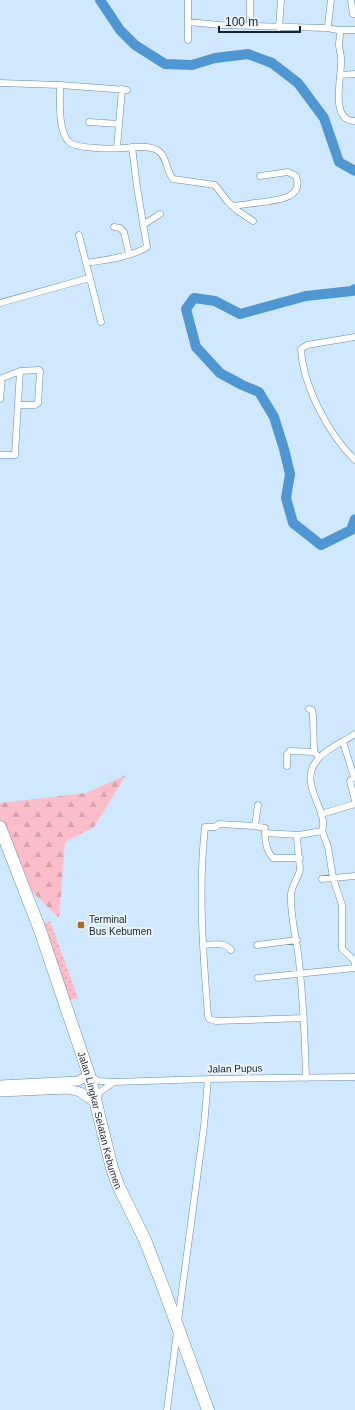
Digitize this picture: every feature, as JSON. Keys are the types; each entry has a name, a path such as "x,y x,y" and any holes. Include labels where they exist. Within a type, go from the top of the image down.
{"highway":[{"name":"Jalan Lingkar Selatan Kebumen","path":"0,827 40,930 89,1075 94,1102 118,1185 145,1240 178,1324 208,1410"}],"street":[{"path":"188,0 188,40"},
{"path":"250,0 250,26"},
{"path":"279,28 281,0"},
{"path":"327,28 331,0"},
{"path":"351,0 353,14 355,14"},
{"path":"188,22 279,28 327,28 355,30"},
{"path":"341,30 339,42 342,61 338,97 340,109 344,116 348,120 355,122"},
{"path":"341,75 355,74"},
{"path":"0,83 60,85 124,90 117,148"},
{"path":"60,85 62,122 68,141 76,146 117,148 145,147 159,150 162,153 170,175 173,179 215,185 232,206 252,221"},
{"path":"89,122 119,124"},
{"path":"86,263 129,254 147,247 132,147"},
{"path":"232,206 284,199 290,196 296,190 298,185 296,176 288,172 260,176"},
{"path":"143,225 160,214"},
{"path":"114,227 120,228 124,232 129,254"},
{"path":"79,234 101,322"},
{"path":"0,303 89,278"},
{"path":"355,337 307,345 301,349 308,378 320,412 326,419 332,432 355,460"},
{"path":"0,399 1,378 20,371 39,370 41,373 38,403 35,405 19,405"},
{"path":"0,455 15,455 20,371"},
{"path":"309,709 312,710 313,715 314,752"},
{"path":"355,734 320,756 313,766 310,782 321,814 323,827 322,831 328,847 333,878 342,905 342,949 353,959 355,964"},
{"path":"343,742 354,777 350,781 355,801"},
{"path":"287,766 288,752 314,752 320,756"},
{"path":"321,814 355,804"},
{"path":"255,826 258,805"},
{"path":"304,1018 216,1021 209,1019 203,945 202,881 205,827 215,827 219,824 255,826 299,835 322,831"},
{"path":"266,829 267,845 270,855 273,858 300,858"},
{"path":"299,835 297,839 300,858 300,874 291,891 291,896 292,914 297,940 304,1018 306,1078"},
{"path":"322,879 355,876"},
{"path":"257,945 297,940"},
{"path":"203,945 224,945 228,946 231,950"},
{"path":"258,978 355,968"},
{"path":"0,1085 78,1081 89,1075"},
{"name":"Jalan Pupus","path":"89,1075 99,1081 114,1082 355,1077"},
{"path":"167,1410 204,1126 208,1079"},
{"path":"0,1092 68,1089 80,1092 94,1102 100,1092 114,1082"}],"green space":[{"path":"126,775 94,827 65,842 59,918 18,878 0,831 0,803 86,793"},
{"path":"50,921 78,998 70,1000 42,924"}],"waterway":[{"path":"100,0 120,30 135,45 165,64 192,65 215,58 248,54 272,63 298,83 324,118 339,162 355,171"},
{"path":"355,289 352,291 306,296 240,314 215,301 194,298 186,309 196,347 220,373 259,392 274,417 290,474 286,498 293,523 321,545 351,530 355,519"}],"place":[{"name":"Terminal Bus Kebumen","path":"81,925"}]}
